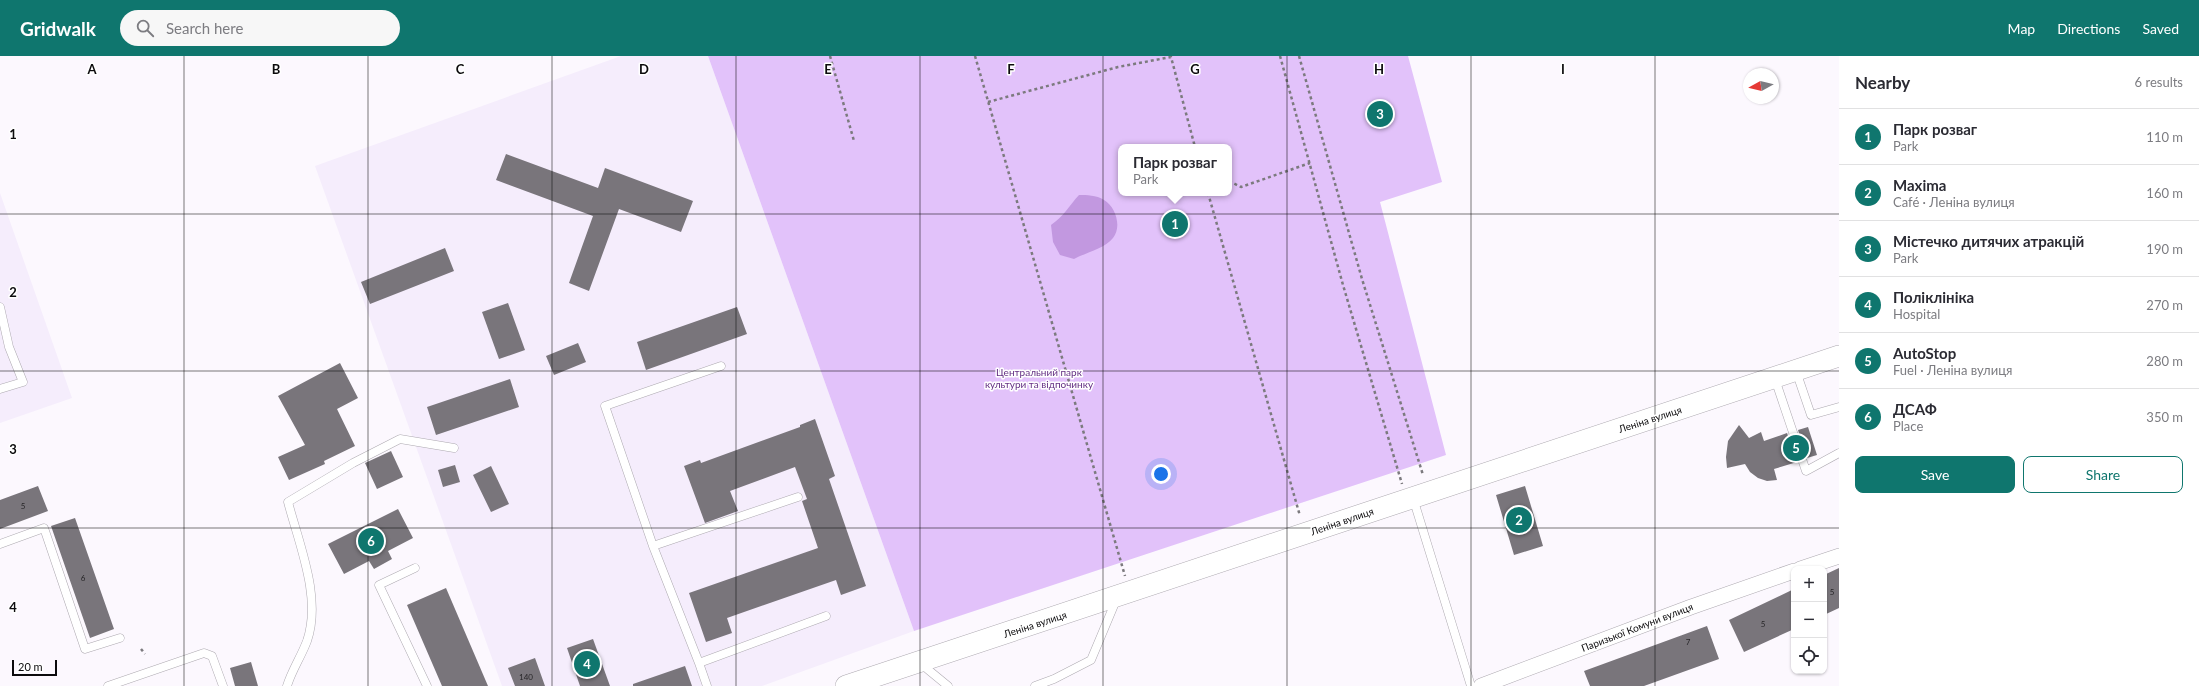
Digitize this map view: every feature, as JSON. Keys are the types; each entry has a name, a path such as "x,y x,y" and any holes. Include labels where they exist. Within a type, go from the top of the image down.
{"main road":[{"name":"Леніна вулиця","path":"846,686 1839,356"}],"street":[{"path":"1809,566 1839,556"},
{"name":"Паризької Комуни вулиця","path":"1481,686 1691,607 1791,572"}],"lane":[{"path":"0,307 9,346 23,382 0,389"},
{"path":"707,686 653,546 605,406 721,366"},
{"path":"1796,371 1811,415 1839,407"},
{"path":"1775,378 1806,471 1839,453"},
{"path":"287,686 291,672 307,640 312,607 310,578 288,502 353,463 400,439 454,448"},
{"path":"1416,496 1471,686"},
{"path":"653,546 798,497"},
{"path":"0,544 44,528 86,649 120,638"},
{"path":"415,568 379,586 427,686"},
{"path":"1035,686 1054,679 1091,660 1124,594"},
{"path":"699,663 826,616"},
{"path":"108,686 204,653 212,656 223,686"},
{"path":"919,662 948,686"}],"path":[{"path":"830,56 854,141"},
{"path":"975,56 1124,594"},
{"path":"1280,56 1343,285 1416,496"},
{"path":"1299,56 1362,279 1416,496"},
{"path":"988,102 1118,67 1171,57 1194,144"},
{"path":"1232,182 1241,187 1310,163"},
{"path":"1209,196 1305,534"},
{"path":"141,649 145,654"}],"shaded area":[{"path":"621,56 708,56 914,631 762,686 502,686 315,166"},
{"path":"0,193 72,398 0,423"},
{"path":"1079,195 1095,196 1108,203 1114,212 1117,228 1113,238 1105,245 1074,259 1060,255 1053,242 1051,225 1062,215"}],"green space":[{"name":"Центральний парк культури та відпочинку","path":"708,56 1408,56 1442,182 1380,202 1446,455 914,631"}],"building":[{"path":"506,154 598,188 605,168 693,201 681,232 619,209 589,291 569,283 593,216 496,180"},
{"path":"445,248 454,271 370,304 361,282"},
{"path":"508,303 525,350 499,359 482,312"},
{"path":"737,307 747,334 646,370 637,342"},
{"path":"578,343 586,362 554,375 546,356"},
{"path":"340,363 358,398 337,409 355,446 324,461 325,464 289,480 278,457 305,445 278,396"},
{"path":"510,379 519,407 436,435 427,407"},
{"path":"815,419 835,476 829,479 866,586 841,595 836,580 727,618 732,633 706,642 689,593 818,548 802,501 807,499 795,467 730,491 738,511 705,523 684,466 700,460 701,463 800,427 800,425"},
{"path":"1739,425 1749,438 1761,432 1764,441 1787,433 1797,462 1774,469 1777,480 1767,481 1758,478 1750,472 1745,464 1727,468 1726,457 1728,441"},
{"path":"1808,427 1817,455 1807,458 1798,430"},
{"path":"391,451 403,477 377,489 365,463"},
{"path":"455,465 460,482 443,487 438,470"},
{"path":"491,466 509,504 491,512 473,475"},
{"path":"38,486 48,511 0,529 0,500"},
{"path":"1525,486 1543,546 1514,555 1496,495"},
{"path":"398,509 413,538 388,551 392,559 374,569 369,561 344,574 328,544"},
{"path":"75,518 114,629 90,638 51,526"},
{"path":"1839,568 1839,608 1827,614 1827,602 1827,574"},
{"path":"446,588 488,686 442,686 407,605"},
{"path":"1791,590 1791,630 1744,652 1729,620"},
{"path":"1707,626 1719,659 1644,686 1590,686 1584,671"},
{"path":"593,639 610,686 580,686 567,648"},
{"path":"535,658 545,686 515,686 508,668"},
{"path":"251,662 258,686 235,686 230,668"},
{"path":"685,666 692,686 633,686 633,684"}],"place":[{"name":"Містечко дитячих атракцій","path":"1380,114"},
{"name":"Парк розваг","path":"1175,224"},
{"name":"AutoStop","path":"1796,448"},
{"name":"Maxima","path":"1519,520"},
{"name":"ДСАФ","path":"371,541"},
{"name":"Поліклініка","path":"587,664"}]}
